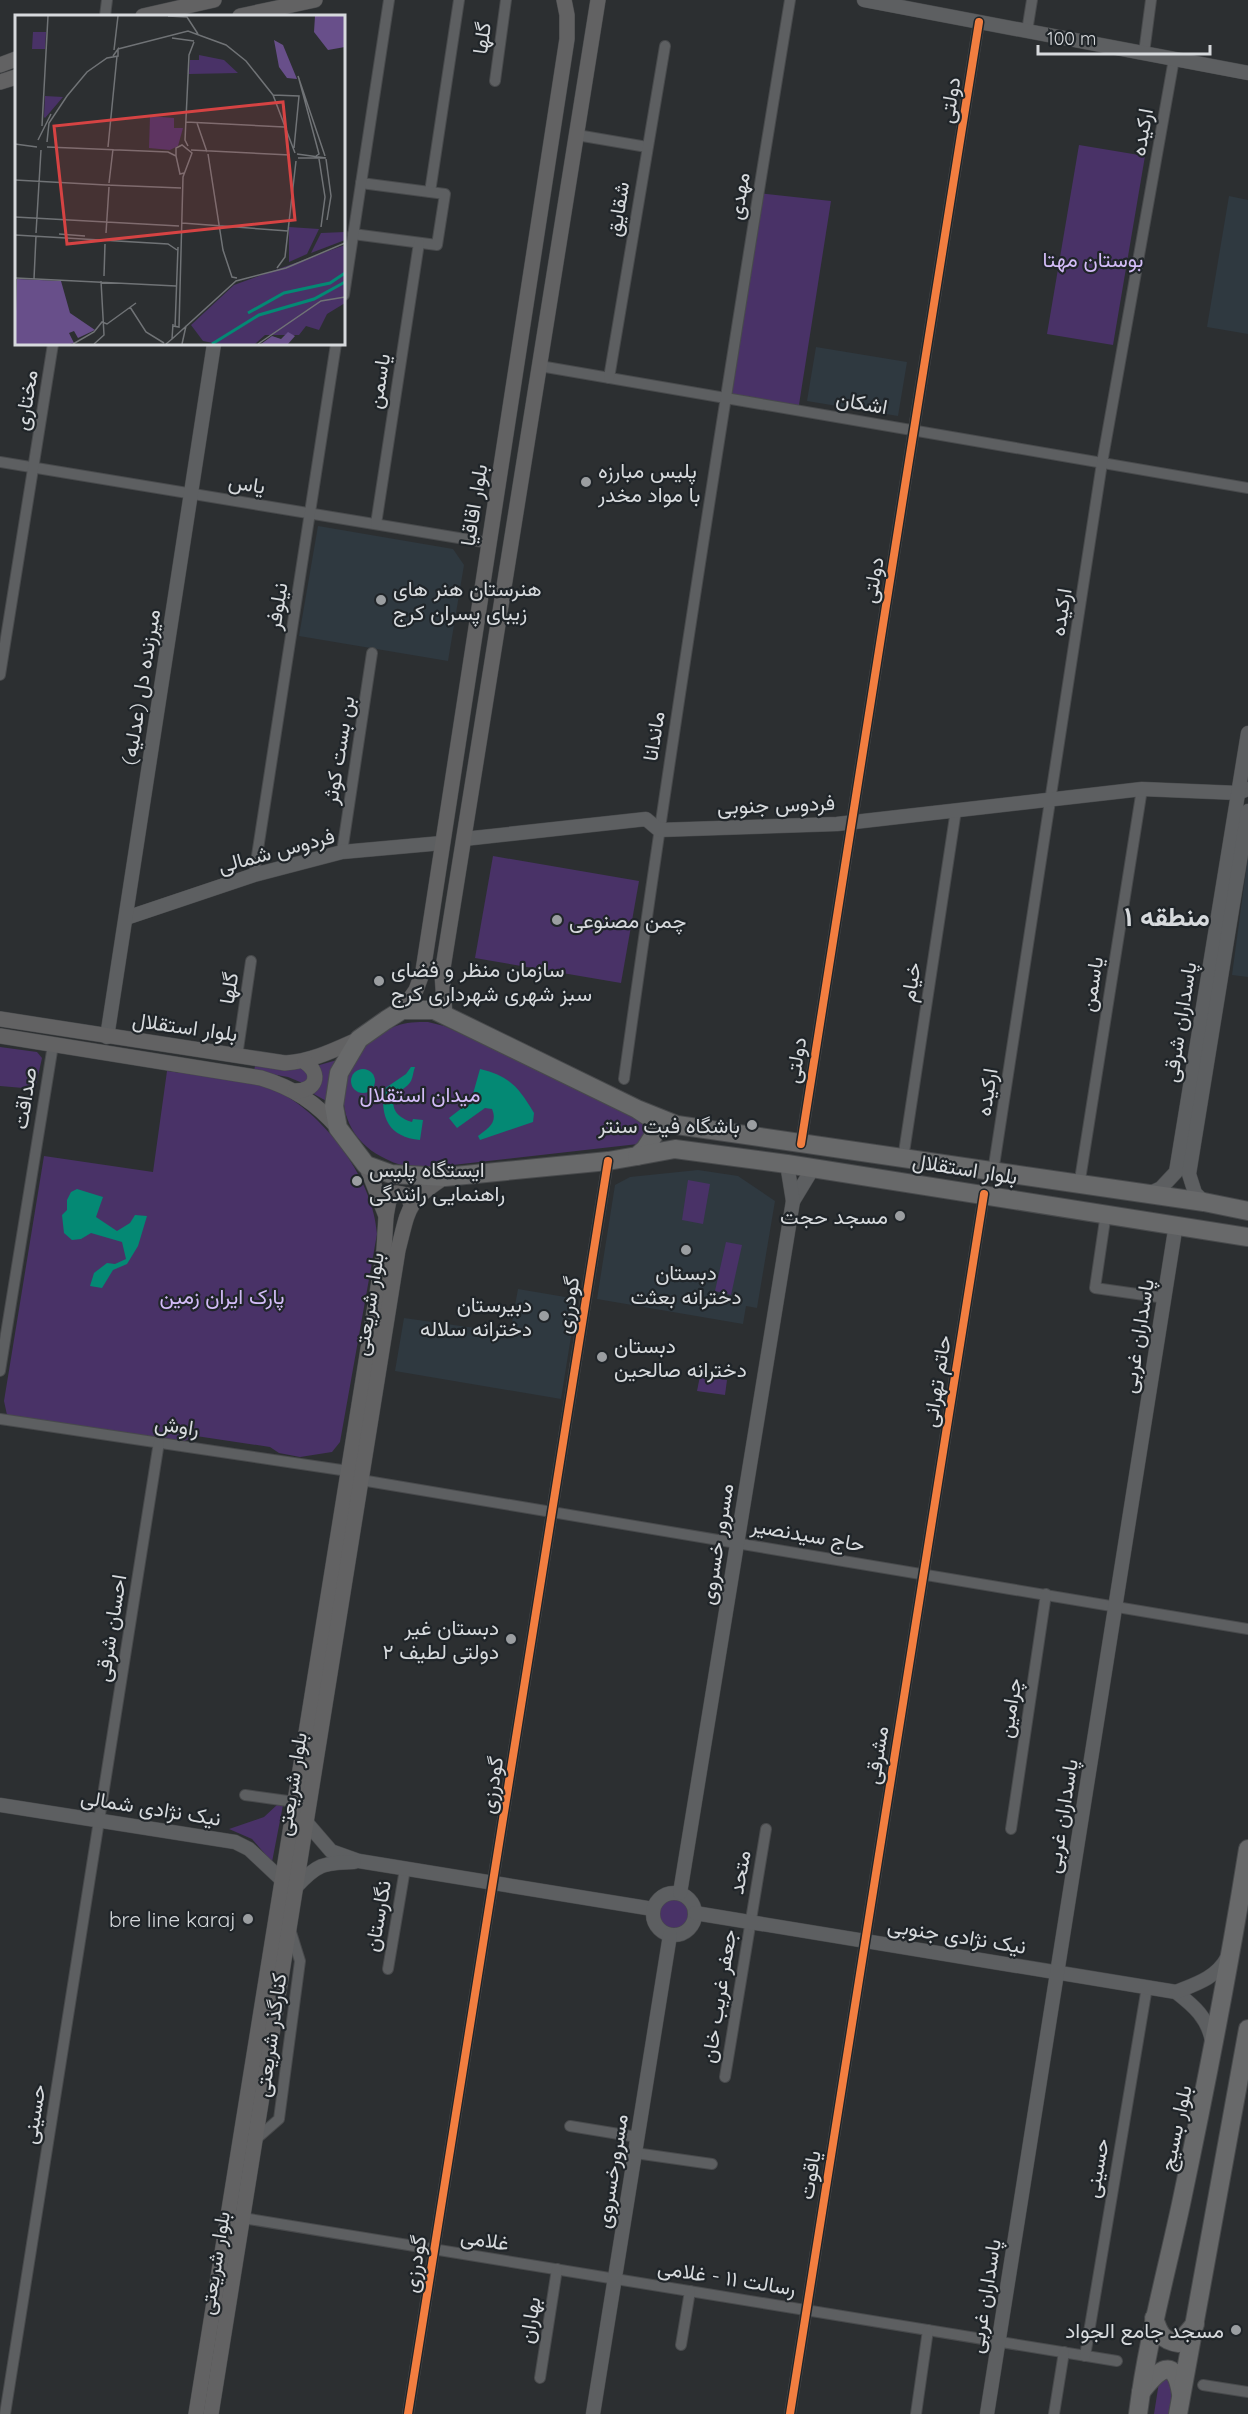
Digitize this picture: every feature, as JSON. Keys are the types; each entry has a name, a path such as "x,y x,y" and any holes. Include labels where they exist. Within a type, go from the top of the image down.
{"main road":[{"path":"147,15 214,0"},
{"path":"265,14 315,0"},
{"name":"بلوار اقاقیا","path":"402,1010 416,990 423,971 567,39 567,15 564,0"},
{"name":"بلوار اقاقیا","path":"445,1015 442,974 598,0"},
{"path":"0,65 15,59"},
{"path":"0,82 15,76"},
{"path":"402,1010 427,1010 445,1015 637,1109 652,1119 655,1129 651,1141 637,1155 608,1161 445,1177 392,1174 366,1166 338,1128 334,1106 339,1073 359,1039 402,1010"},
{"name":"بلوار استقلال","path":"0,1019 285,1063 304,1062 359,1039"},
{"name":"بلوار استقلال","path":"0,1036 261,1078 295,1091 317,1106 338,1128"},
{"path":"295,1091 304,1091 312,1085 315,1076 312,1067 304,1062"},
{"name":"بلوار استقلال","path":"637,1109 677,1125 1204,1202 1248,1211"},
{"name":"بلوار استقلال","path":"637,1155 675,1149 787,1164 1248,1237"},
{"name":"بلوار شریعتی","path":"196,2414 289,1884 306,1822 355,1475 384,1250 386,1216 366,1166"},
{"path":"386,1216 387,1204 396,1193 407,1195 411,1204 423,1191 445,1177"},
{"name":"بلوار شریعتی","path":"211,2414 289,1927 289,1884 295,1802 398,1250 411,1204"},
{"name":"بلوار بسیج","path":"1138,2414 1154,2318 1214,2050 1248,1849"},
{"path":"1180,2405 1248,2034"},
{"path":"1154,2318 1162,2338 1169,2342 1179,2343 1196,2322"},
{"path":"1141,2392 1155,2374 1168,2370 1174,2372 1179,2377 1180,2405"}],"street":[{"path":"105,15 107,0"},
{"path":"345,288 389,0"},
{"path":"430,192 459,0"},
{"name":"گلها","path":"495,81 506,0"},
{"name":"مهدی","path":"725,398 790,0"},
{"path":"864,0 909,4 979,22 1248,73"},
{"path":"1027,31 1032,0"},
{"path":"1144,53 1151,0"},
{"name":"دولتی","path":"801,1144 849,822 915,431 979,22"},
{"name":"شقایق","path":"609,378 665,46"},
{"name":"ارکیده","path":"993,1172 1102,463 1174,59"},
{"path":"577,135 647,147"},
{"path":"353,234 437,245 445,194 361,183"},
{"name":"یاسمن","path":"376,524 419,243"},
{"name":"مختاری","path":"0,675 53,345"},
{"name":"میرزنده دل (عدلیه)","path":"107,1037 214,345"},
{"name":"نیلوفر","path":"254,875 336,345"},
{"name":"اشکان","path":"540,366 1248,488"},
{"name":"ماندانا","path":"624,1079 659,830 725,398"},
{"name":"یاس","path":"0,462 489,543"},
{"name":"بن بست کوثر","path":"342,852 372,652"},
{"name":"پاسداران شرقی","path":"1183,1173 1245,794 1248,733"},
{"name":"یاسمن","path":"1079,1185 1142,789"},
{"name":"فردوس جنوبی","path":"464,839 646,819 659,830 849,822 1142,789 1245,794"},
{"name":"خیام","path":"903,1159 956,810"},
{"name":"پاسداران شرقی","path":"1183,1173 1248,811"},
{"name":"فردوس شمالی","path":"126,918 254,875 342,852 442,843"},
{"name":"گلها","path":"237,1056 251,961"},
{"name":"صداقت","path":"0,1371 53,1045"},
{"name":"گودرزی","path":"408,2414 608,1161"},
{"path":"787,1164 793,1201"},
{"path":"793,1201 813,1168"},
{"path":"1145,1195 1161,1188 1183,1173 1195,1193 1204,1202"},
{"name":"حاتم تهرانی","path":"924,1574 984,1194"},
{"name":"مسرور خسروی","path":"680,1893 793,1201"},
{"path":"1106,1213 1095,1288 1164,1298"},
{"name":"پاسداران غربی","path":"987,2414 1176,1224"},
{"name":"راوش","path":"0,1419 159,1442 355,1475"},
{"name":"احسان شرقی","path":"99,1820 159,1442"},
{"name":"حاج سیدنصیر","path":"355,1475 552,1512 1248,1629"},
{"name":"مشرقی","path":"865,1941 924,1574"},
{"name":"چرامین","path":"1011,1828 1046,1594"},
{"path":"245,1795 295,1802"},
{"name":"نیک نژادی شمالی","path":"0,1805 235,1842 249,1849 289,1884"},
{"name":"حسینی","path":"5,2414 99,1820"},
{"path":"306,1822 331,1851 359,1861 653,1909"},
{"name":"متحد","path":"750,1922 766,1829"},
{"path":"289,1884 314,1869 337,1863 359,1861"},
{"name":"نگارستان","path":"388,1969 405,1869"},
{"path":"673,1892 680,1893 691,1901 695,1913 688,1930 670,1935 655,1924 653,1909 662,1896 673,1892"},
{"name":"نیک نژادی جنوبی","path":"695,1913 1176,1992"},
{"name":"جعفر غریب خان","path":"725,2077 750,1922"},
{"name":"مسرورخسروی","path":"593,2414 670,1935"},
{"name":"یاقوت","path":"790,2414 865,1941"},
{"path":"1214,2050 1208,2024 1199,2012 1176,1992 1210,1977 1221,1969 1232,1951"},
{"name":"حسینی","path":"1085,2356 1147,1988"},
{"path":"570,2126 637,2137"},
{"path":"635,2153 712,2164"},
{"name":"غلامی","path":"243,2218 615,2279"},
{"name":"بهاران","path":"540,2378 557,2269"},
{"name":"رسالت ۱۱ - غلامی","path":"615,2279 1117,2361"},
{"path":"681,2345 690,2291"},
{"path":"916,2414 928,2330"},
{"path":"1054,2414 1064,2352"},
{"path":"1203,2385 1248,2392"}],"shaded area":[{"path":"1229,196 1248,200 1248,334 1207,327"},
{"path":"816,347 907,362 898,416 807,401"},
{"name":"هنرستان هنر های زیبای پسران کرج","path":"318,526 453,549 464,565 448,661 299,636"},
{"path":"1248,856 1248,977 1232,975"},
{"path":"411,1067 415,1067 411,1081 397,1094 393,1104 399,1116 412,1122 413,1119 423,1120 420,1140 401,1135 394,1130 385,1117 384,1109 384,1089 406,1074"},
{"path":"363,1069 372,1072 375,1081 372,1090 363,1093 354,1090 351,1081 354,1072"},
{"path":"480,1069 499,1075 513,1084 534,1113 533,1122 480,1140 478,1136 491,1125 494,1118 492,1109 485,1108 457,1128 449,1118 471,1101"},
{"name":"دبستان دخترانه بعثت","path":"698,1170 738,1176 775,1201 757,1308 746,1306 743,1324 597,1299 615,1185 630,1177"},
{"path":"77,1189 103,1197 96,1217 117,1231 130,1223 135,1215 147,1216 138,1246 127,1264 113,1270 102,1288 90,1286 94,1273 107,1263 115,1264 126,1259 122,1242 91,1233 81,1239 72,1240 64,1233 62,1215 67,1210 67,1200 71,1192"},
{"path":"518,1289 577,1299 561,1399 395,1371 404,1318 510,1333"}],"green space":[{"name":"بوستان مهتا","path":"1079,145 1145,156 1113,345 1047,334"},
{"path":"758,193 831,201 798,411 725,398"},
{"name":"چمن مصنوعی","path":"493,856 639,881 621,983 475,958"},
{"name":"میدان استقلال","path":"412,1022 428,1022 444,1026 473,1039 644,1121 651,1128 638,1144 427,1168 409,1167 386,1159 366,1146 352,1129 345,1110 344,1090 349,1070 359,1052 375,1037 396,1026"},
{"path":"0,1047 37,1052 42,1058 35,1089 0,1086"},
{"path":"337,1060 330,1103 312,1093 316,1066"},
{"path":"255,1066 289,1070 305,1068 310,1072 305,1084 288,1077 254,1071"},
{"name":"پارک ایران زمین","path":"167,1071 241,1081 279,1092 314,1117 330,1134 357,1172 367,1193 374,1214 377,1234 340,1442 332,1452 300,1457 279,1453 270,1447 196,1436 178,1444 7,1415 4,1401 44,1156 153,1172"},
{"path":"688,1180 710,1184 703,1224 682,1220"},
{"path":"726,1242 742,1245 731,1295 715,1291"},
{"path":"700,1376 727,1380 725,1395 697,1391"},
{"path":"278,1804 283,1805 272,1862 252,1839 229,1829 264,1817"},
{"path":"674,1894 688,1900 694,1914 688,1928 674,1934 660,1928 654,1914 660,1900"},
{"path":"1167,2376 1175,2383 1170,2414 1154,2414 1159,2382"}],"cycle path":[{"path":"801,1144 979,22"},
{"path":"408,2414 608,1161"},
{"path":"790,2414 984,1194"}],"place":[{"name":"پلیس مبارزه با مواد مخدر","path":"586,482"},
{"name":"هنرستان هنر های زیبای پسران کرج","path":"381,600"},
{"name":"چمن مصنوعی","path":"557,920"},
{"name":"سازمان منظر و فضای سبز شهری شهرداری کرج","path":"379,981"},
{"name":"باشگاه فیت سنتر","path":"752,1125"},
{"name":"ایستگاه پلیس راهنمایی رانندگی","path":"357,1181"},
{"name":"مسجد حجت","path":"900,1216"},
{"name":"دبستان دخترانه بعثت","path":"686,1250"},
{"name":"دبیرستان دخترانه سلاله","path":"544,1316"},
{"name":"دبستان دخترانه صالحین","path":"602,1357"},
{"name":"دبستان غیر دولتی لطیف ۲","path":"511,1639"},
{"name":"bre line karaj","path":"248,1919"},
{"name":"مسجد جامع الجواد","path":"1236,2330"}],"district":[{"name":"منطقه ۱","path":"1167,916"}]}
